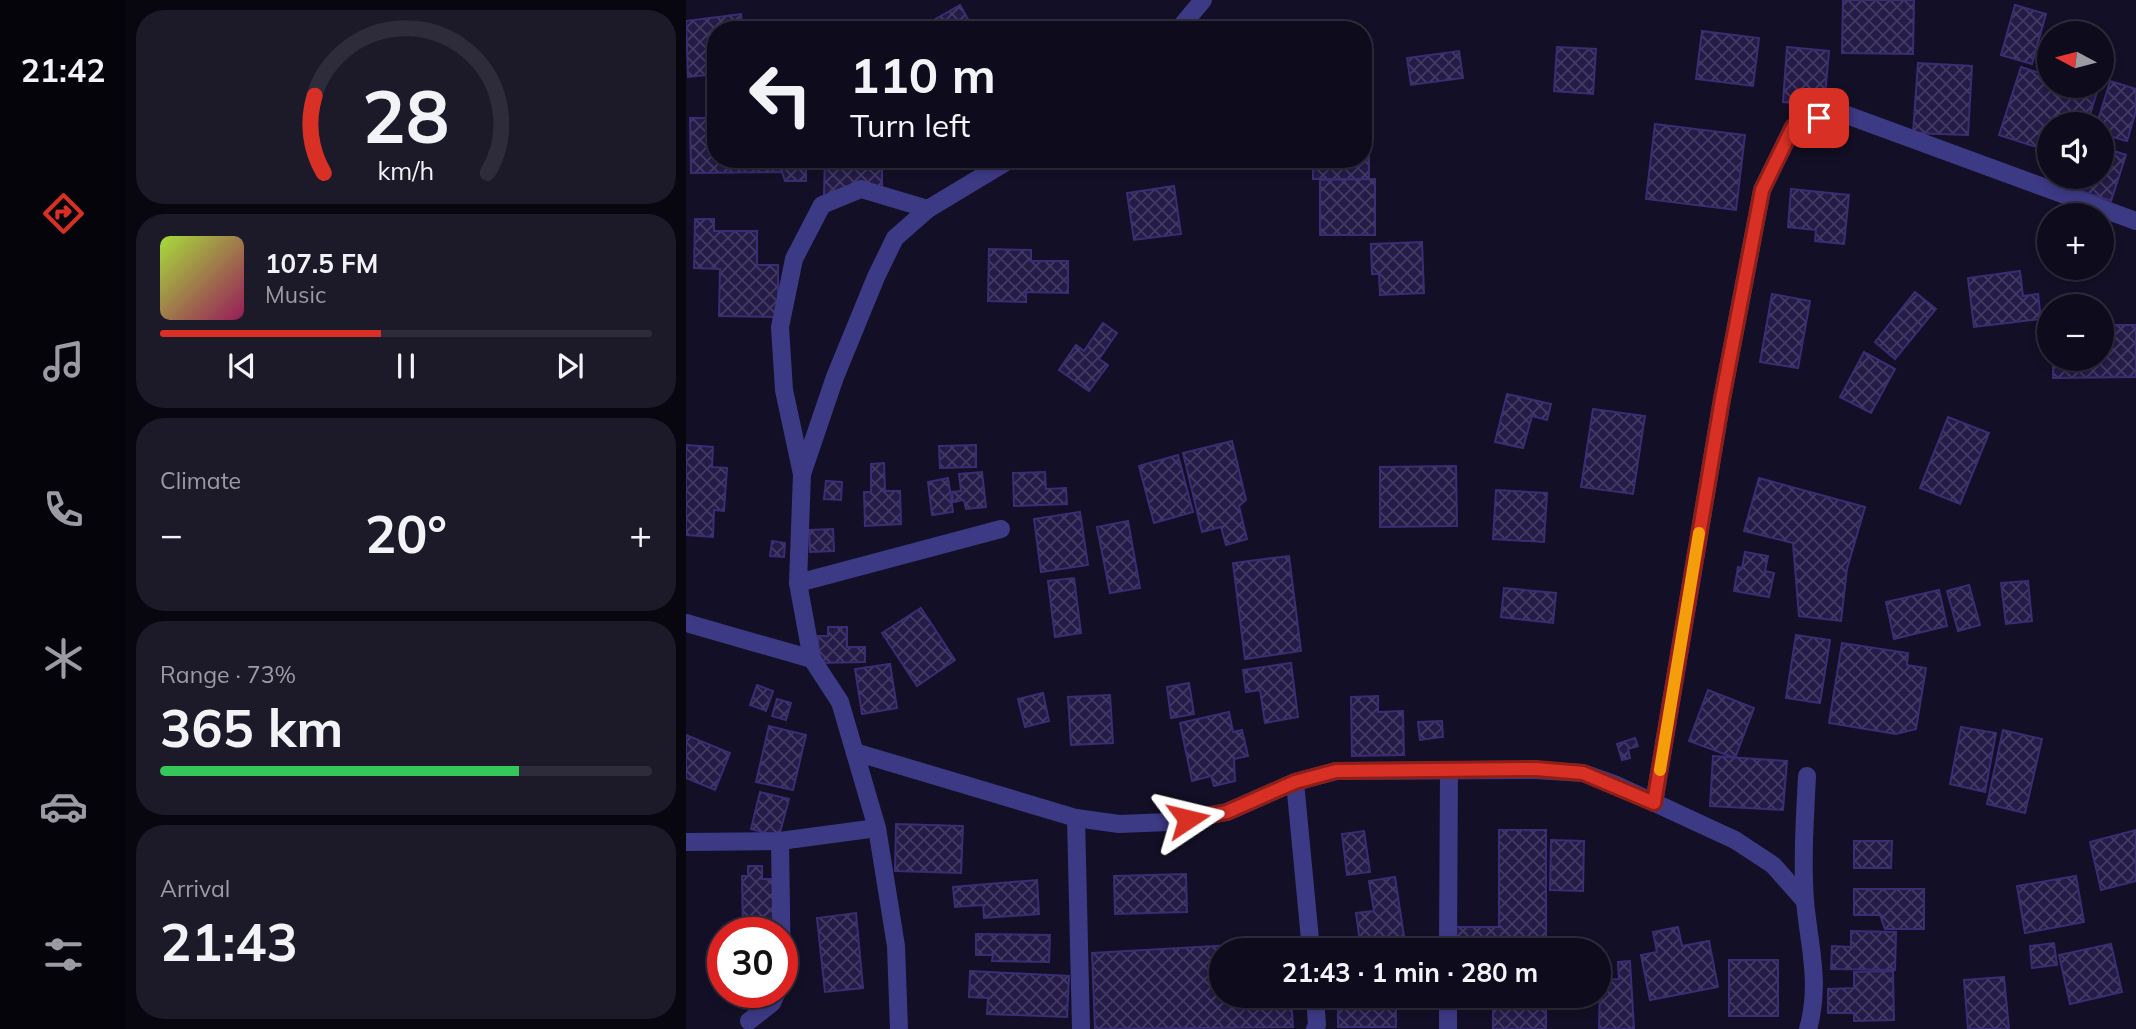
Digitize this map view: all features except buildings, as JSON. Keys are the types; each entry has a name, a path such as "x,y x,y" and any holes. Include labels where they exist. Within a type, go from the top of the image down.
{"street":[{"path":"1186,21 1203,0"},
{"path":"1654,803 1722,399 1762,190 1793,127 1819,118 1847,116 2136,221"},
{"path":"802,474 835,377 876,276 895,238 928,209 996,168"},
{"path":"899,1029 897,946 877,828 840,702 812,659 798,583 802,474 784,390 780,327 794,259 822,205 861,189 928,209"},
{"path":"798,583 1001,529"},
{"path":"686,623 812,659"},
{"path":"855,752 1076,818 1119,824 1169,822 1227,812 1295,782 1336,771 1536,769 1583,773 1735,840 1773,865 1805,901"},
{"path":"1448,938 1449,771"},
{"path":"1807,776 1805,901 1815,962 1815,1005 1808,1029"},
{"path":"1295,782 1310,938"},
{"path":"1076,818 1081,1029"},
{"path":"686,842 780,841 877,828"},
{"path":"780,841 781,917"},
{"path":"749,1020 765,1008"},
{"path":"1315,1029 1316,1008"},
{"path":"1448,1008 1448,1029"}],"slow traffic":[{"path":"1660,770 1699,533"}],"route":[{"path":"1188,819 1227,812 1295,782 1336,771 1536,769 1583,773 1654,803 1722,399 1762,190 1793,127 1819,118"}]}
